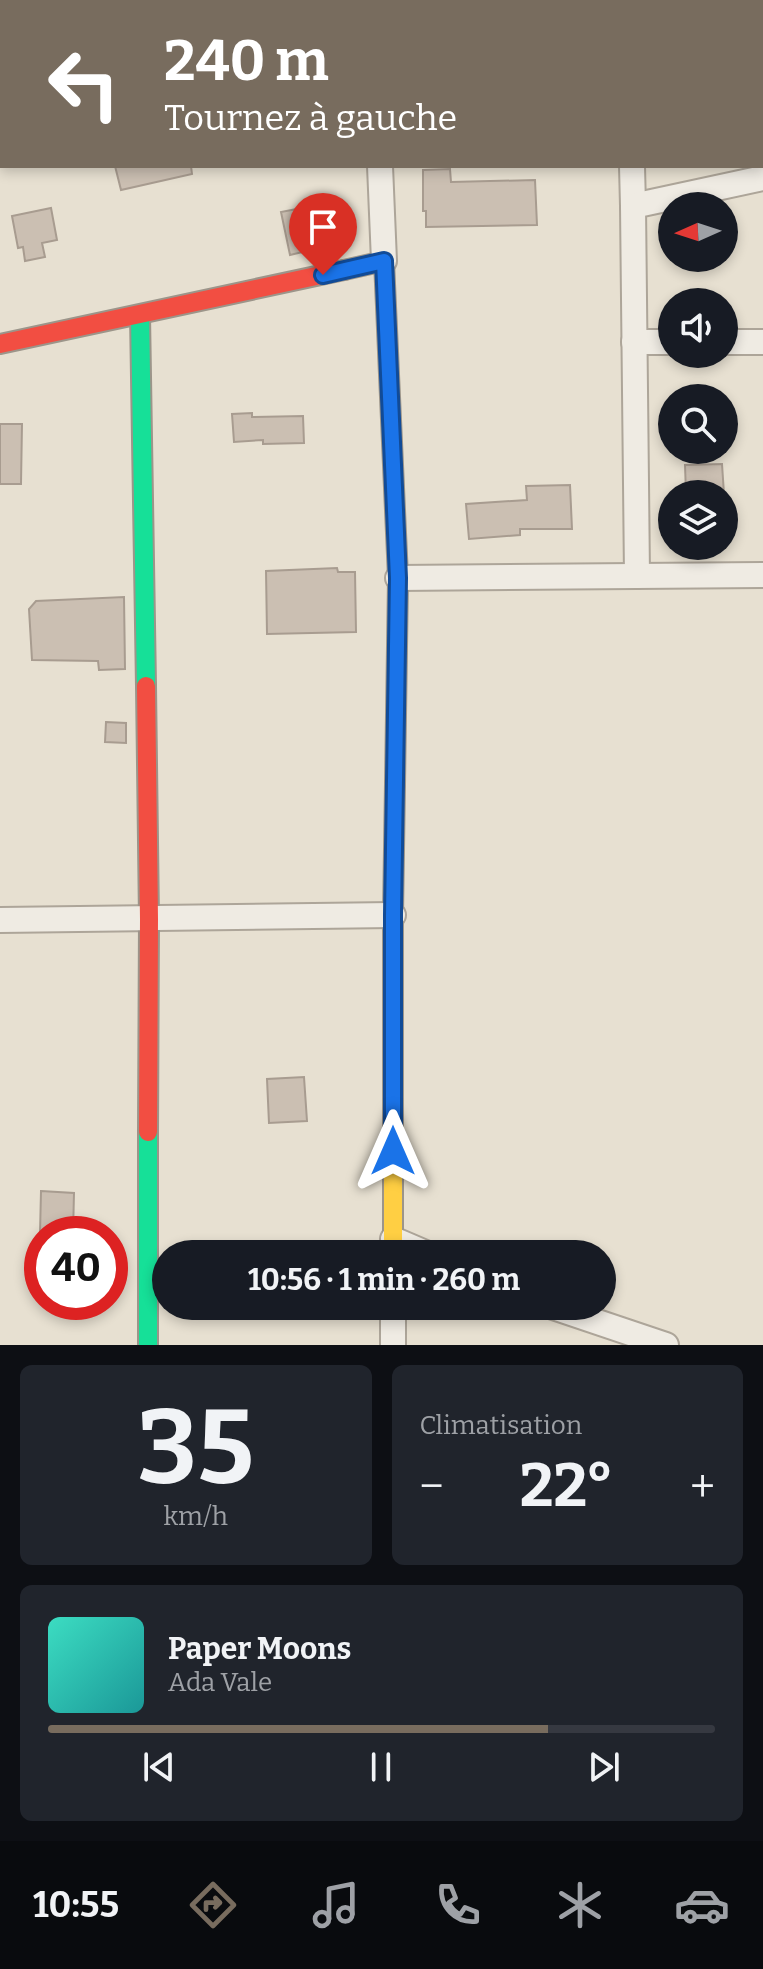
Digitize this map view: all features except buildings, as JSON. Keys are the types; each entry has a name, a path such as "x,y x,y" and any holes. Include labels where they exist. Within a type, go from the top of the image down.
{"street":[{"path":"380,168 398,578 393,915 393,1240"},
{"path":"632,168 637,576"},
{"path":"633,206 763,178"},
{"path":"0,344 384,261"},
{"path":"140,315 149,919 148,1345"},
{"path":"634,342 658,342"},
{"path":"738,342 763,342"},
{"path":"398,578 763,575"},
{"path":"0,920 393,915"},
{"path":"393,1320 393,1345"},
{"path":"592,1320 666,1345"}],"traffic: fast":[{"path":"344,270 384,261 398,578 395,784"},
{"path":"140,315 146,686"},
{"path":"148,1132 148,1345"}],"traffic: slow":[{"path":"393,1240 395,784"}],"traffic: jam":[{"path":"0,344 344,270"},
{"path":"146,686 148,1132"}],"route":[{"path":"323,275 384,261 398,578 393,1151"}]}
